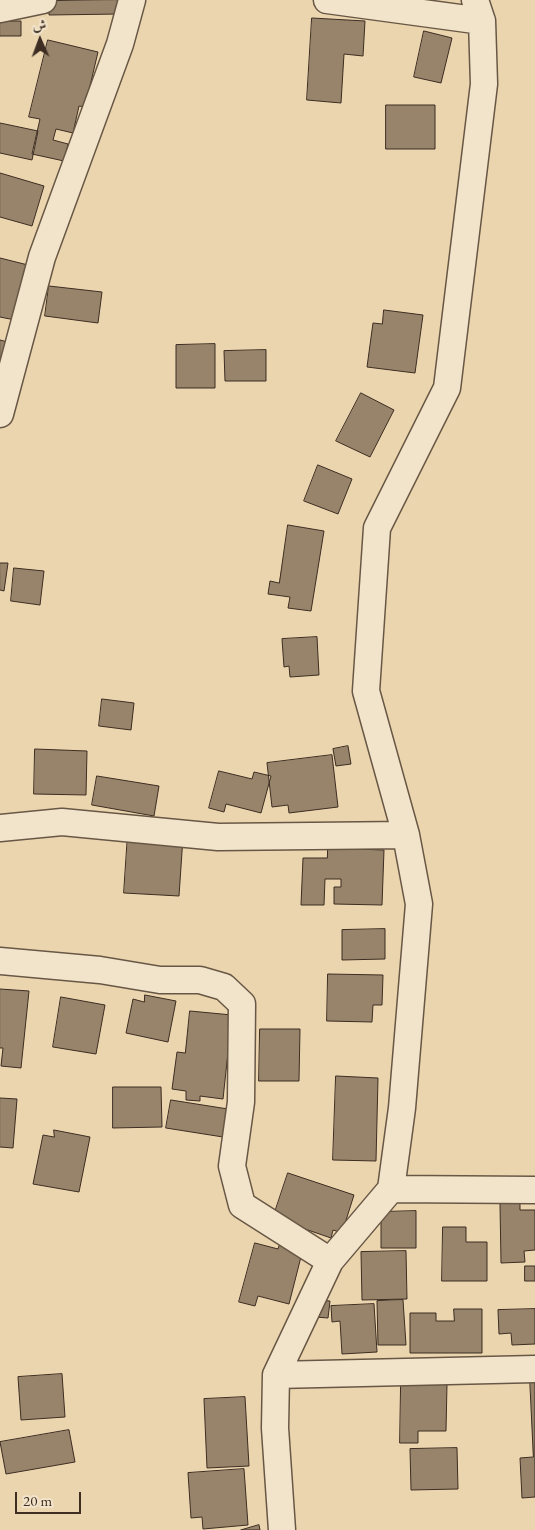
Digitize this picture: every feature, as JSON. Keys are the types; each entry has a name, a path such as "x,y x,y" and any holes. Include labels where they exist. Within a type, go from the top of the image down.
{"street":[{"path":"0,8 42,0"},
{"path":"0,414 42,257 120,44 132,0"},
{"path":"282,1530 274,1428 276,1375 330,1262 391,1189 402,1108 419,904 406,835 366,691 377,528 447,388 484,84 478,11 326,0"},
{"path":"0,828 62,822 218,837 406,835"},
{"path":"0,961 100,970 160,980 200,980 224,987 242,1004 241,1102 232,1166 242,1205 330,1262"},
{"path":"391,1189 535,1190"},
{"path":"276,1375 535,1369"}],"building":[{"path":"120,0 120,14 49,15 49,1"},
{"path":"312,18 365,21 363,56 344,54 341,103 307,100"},
{"path":"0,21 21,21 21,36 0,36"},
{"path":"424,31 452,38 441,83 414,77"},
{"path":"48,40 98,52 85,107 79,106 73,133 56,129 53,140 68,144 64,161 32,154 40,119 29,117"},
{"path":"386,105 435,105 435,149 386,149"},
{"path":"0,123 38,131 32,160 0,153"},
{"path":"0,173 44,186 32,226 0,217"},
{"path":"0,258 28,265 15,320 0,317"},
{"path":"49,286 102,292 98,323 45,316"},
{"path":"384,310 423,315 415,373 367,367 373,323 382,324"},
{"path":"0,340 11,343 0,383"},
{"path":"215,344 215,388 176,388 176,345"},
{"path":"266,350 266,381 225,381 224,351"},
{"path":"361,393 394,410 370,457 336,441"},
{"path":"318,465 352,479 338,514 304,501"},
{"path":"288,525 324,531 311,611 288,608 290,597 268,594 270,581 279,583"},
{"path":"0,563 8,563 4,591 0,590"},
{"path":"14,568 44,571 40,605 11,601"},
{"path":"317,637 319,675 290,677 289,666 284,667 282,639"},
{"path":"102,699 134,703 131,730 99,726"},
{"path":"348,746 351,764 336,766 333,749"},
{"path":"35,749 87,751 86,795 34,794"},
{"path":"332,755 338,807 289,813 288,805 272,807 267,763"},
{"path":"219,771 252,779 254,772 271,776 261,813 226,804 224,812 209,808"},
{"path":"97,776 159,786 154,816 92,805"},
{"path":"128,833 183,837 179,896 124,893"},
{"path":"328,848 384,850 382,905 334,904 334,887 341,887 341,879 325,879 324,905 301,905 303,858 327,858"},
{"path":"385,929 385,959 342,960 342,930"},
{"path":"328,974 383,975 382,1005 373,1005 372,1022 327,1021"},
{"path":"0,989 29,991 21,1068 1,1066 3,1048 0,1048"},
{"path":"145,995 176,1001 168,1042 126,1033 133,999 144,1002"},
{"path":"61,997 105,1005 96,1054 53,1047"},
{"path":"190,1011 232,1015 223,1099 200,1096 200,1101 186,1100 186,1091 172,1089 177,1052 185,1053"},
{"path":"260,1029 300,1029 299,1081 259,1081"},
{"path":"336,1076 378,1078 376,1161 333,1160"},
{"path":"113,1087 161,1087 162,1127 113,1128"},
{"path":"0,1098 17,1099 13,1148 0,1147"},
{"path":"171,1100 228,1109 223,1137 166,1128"},
{"path":"54,1130 90,1137 79,1192 33,1184 43,1135 54,1137"},
{"path":"288,1173 354,1195 342,1233 333,1230 331,1238 273,1218"},
{"path":"520,1203 520,1210 535,1210 535,1250 524,1251 525,1262 501,1263 500,1204"},
{"path":"416,1211 416,1248 381,1248 381,1212"},
{"path":"443,1227 466,1227 466,1242 487,1242 487,1281 442,1281"},
{"path":"255,1243 278,1249 280,1243 303,1249 289,1304 258,1296 255,1306 239,1302"},
{"path":"406,1251 407,1299 362,1300 361,1252"},
{"path":"525,1266 535,1266 535,1281 525,1281"},
{"path":"317,1300 330,1301 328,1318 315,1317"},
{"path":"403,1300 406,1345 378,1345 377,1301"},
{"path":"374,1304 377,1352 342,1354 340,1321 332,1322 331,1306"},
{"path":"454,1309 482,1309 482,1353 410,1353 410,1313 436,1313 436,1321 454,1321"},
{"path":"535,1309 535,1344 512,1345 511,1333 499,1334 498,1310"},
{"path":"62,1374 65,1417 21,1420 18,1377"},
{"path":"530,1378 535,1378 535,1497 522,1498 520,1458 533,1457"},
{"path":"401,1384 447,1384 446,1431 418,1431 418,1443 400,1443"},
{"path":"245,1397 249,1466 207,1468 204,1399"},
{"path":"69,1430 75,1462 6,1474 0,1442"},
{"path":"457,1448 458,1489 411,1490 410,1449"},
{"path":"244,1469 248,1525 203,1529 202,1517 191,1518 188,1473"},
{"path":"259,1525 260,1530 241,1530"}]}
